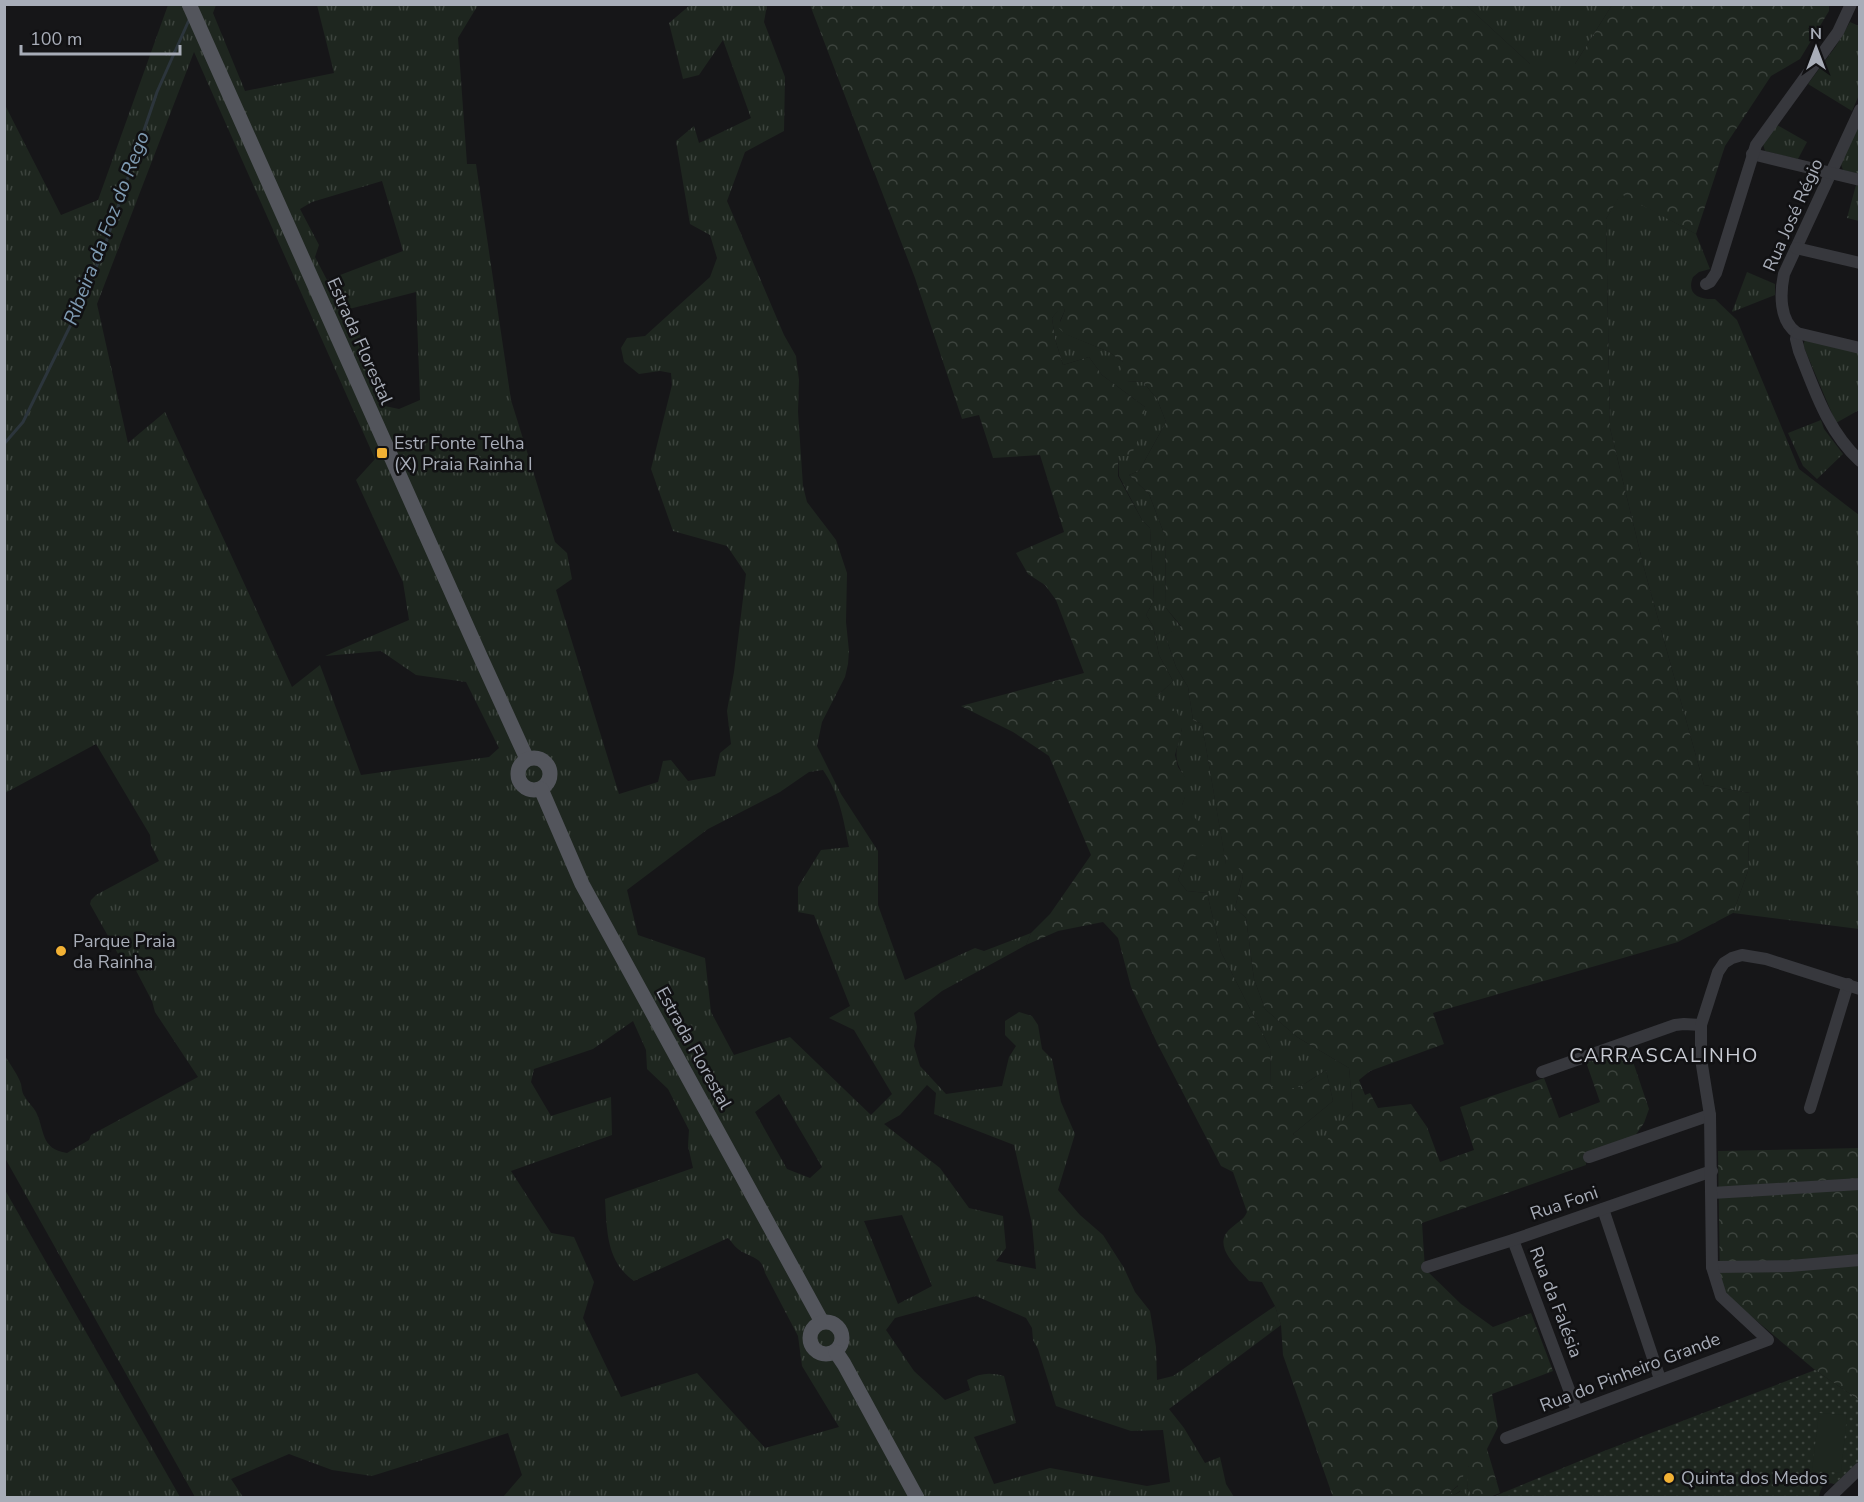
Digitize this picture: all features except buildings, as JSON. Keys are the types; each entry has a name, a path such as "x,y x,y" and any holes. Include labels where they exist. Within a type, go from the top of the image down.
{"main road":[{"name":"Estrada Florestal","path":"189,4 527,759 518,770 518,777 522,785 531,790 541,789 582,884 822,1322"},
{"path":"822,1322 830,1322 837,1326 841,1332 842,1342 836,1352 822,1355 815,1351 810,1344 809,1335 814,1327 822,1322"},
{"path":"836,1352 917,1497"}],"street":[{"path":"1706,284 1716,273 1756,144 1838,32 1851,4"},
{"name":"Rua José Régio","path":"1860,110 1784,274 1781,290 1784,314 1790,327 1797,333 1798,351 1828,422 1842,443 1860,461"},
{"path":"1752,154 1860,180"},
{"path":"1796,248 1860,263"},
{"path":"1797,333 1860,348"},
{"path":"1810,1108 1854,987 1766,959 1742,955 1732,958 1724,963 1718,972 1701,1025 1701,1059 1710,1115 1712,1267 1790,1266 1860,1260"},
{"path":"1542,1072 1675,1025 1684,1023 1701,1025"},
{"path":"1589,1157 1710,1115"},
{"name":"Rua Foni","path":"1427,1267 1513,1240 1712,1171"},
{"path":"1712,1193 1860,1184"},
{"path":"1603,1209 1660,1379"},
{"name":"Rua da Falésia","path":"1513,1240 1577,1411"},
{"name":"Rua do Pinheiro Grande","path":"1506,1438 1768,1340 1721,1296 1712,1267"},
{"path":"1829,1497 1860,1468"}],"green space":[{"path":"168,5 216,5 213,13 245,91 334,73 317,5 478,5 458,38 467,164 476,164 511,400 555,542 567,553 572,579 556,590 619,794 658,782 663,761 671,760 688,781 715,776 720,753 731,744 727,711 746,574 727,546 673,531 651,469 672,385 671,373 660,371 639,374 624,362 621,348 627,338 645,336 710,277 717,258 710,235 690,224 676,141 694,126 699,143 751,118 723,40 699,75 683,79 669,23 690,5 767,5 764,22 785,77 784,131 745,152 727,201 784,335 796,356 803,486 807,502 836,540 847,573 848,664 845,677 822,722 817,746 841,794 878,851 878,905 905,980 975,948 984,951 1031,933 1026,945 942,991 914,1013 917,1027 914,1046 920,1066 946,1094 1002,1086 1009,1057 1016,1046 1005,1035 1005,1021 1019,1012 1032,1016 1038,1025 1042,1049 1052,1059 1061,1102 1075,1134 1058,1190 1080,1215 1103,1235 1124,1268 1135,1292 1150,1311 1156,1347 1157,1380 1173,1376 1275,1306 1281,1325 1169,1409 1184,1428 1205,1463 1220,1457 1226,1484 1234,1497 503,1497 522,1475 508,1433 372,1476 332,1470 289,1454 231,1479 243,1497 195,1497 5,1158 5,1056 18,1077 24,1095 36,1112 48,1143 58,1151 67,1153 89,1140 91,1135 198,1077 155,1012 152,1001 130,959 122,961 90,904 96,895 159,861 151,845 150,835 96,744 5,793 4,103 61,215 98,200","holes":["194,52 375,459 356,480 403,582 409,620 325,656 381,651 416,675 466,682 499,748 489,757 361,775 320,665 292,687 165,412 128,443 97,304","382,181 403,251 327,280 315,257 319,245 300,209 312,202","416,292 420,400 399,409 385,406 371,377 372,364 349,309","823,770 840,807 849,847 821,850 798,887 798,912 814,915 850,1006 829,1018 854,1030 892,1094 871,1115 790,1037 734,1055 711,1012 705,958 638,935 627,890 708,829 780,792 809,772","633,1021 646,1050 647,1069 668,1089 689,1130 688,1146 693,1168 605,1199 608,1234 613,1255 625,1273 634,1281 728,1238 738,1249 758,1260 798,1336 802,1366 839,1427 765,1448 697,1373 621,1397 583,1318 594,1282 574,1237 551,1233 511,1171 612,1135 611,1097 551,1116 531,1082 534,1069 593,1049","927,1085 936,1093 934,1114 1014,1145 1032,1224 1036,1269 996,1261 1006,1248 1003,1216 969,1208 940,1168 884,1124 900,1115","779,1094 822,1167 810,1178 787,1169 755,1112","902,1215 932,1286 898,1304 864,1221","976,1296 1026,1318 1032,1328 1033,1340 1056,1406 1131,1431 1163,1430 1170,1482 1147,1486 1050,1468 994,1484 974,1437 1016,1423 1004,1376 985,1374 967,1380 970,1390 945,1400 914,1371 886,1330 895,1318"]},
{"path":"810,5 1466,5 1530,64 1575,64 1612,5 1829,5 1829,11 1800,59 1771,76 1725,146 1696,234 1621,194 1606,219 1610,428 1644,568 1704,785 1750,793 1748,871 1733,913 1678,942 1433,1013 1444,1044 1370,1071 1359,1080 1365,1095 1370,1093 1378,1108 1411,1104 1427,1127 1440,1162 1474,1150 1460,1107 1544,1078 1559,1118 1600,1102 1586,1062 1628,1047 1649,1109 1644,1123 1635,1136 1586,1153 1586,1165 1422,1223 1425,1269 1461,1304 1493,1327 1531,1313 1553,1371 1492,1394 1498,1427 1487,1449 1500,1493 1490,1497 1474,1497 1467,1488 1469,1466 1463,1470 1460,1469 1464,1472 1461,1477 1462,1482 1450,1492 1454,1495 1463,1490 1468,1497 1333,1497 1283,1355 1281,1325 1275,1306 1262,1282 1249,1281 1233,1263 1225,1249 1223,1242 1225,1236 1247,1212 1233,1172 1221,1166 1157,1043 1131,987 1118,938 1103,922 1058,931 1026,945 1031,933 1050,914 1091,855 1049,756 1013,732 961,706 1084,673 1056,600 1045,585 1028,574 1016,553 1064,532 1040,455 993,458 979,415 962,419 915,278","holes":["1062,306 1065,310 1058,327 1065,334 1109,352 1123,362 1119,375 1127,381 1143,382 1157,399 1166,422 1139,471 1129,475 1149,494 1165,536 1166,608 1181,626 1165,635 1176,667 1188,687 1193,720 1202,724 1226,865 1238,867 1243,876 1235,908 1246,918 1254,979 1265,1009 1297,1037 1349,1068 1353,1111 1332,1132 1319,1154 1293,1134 1333,1101 1326,1070 1298,1088 1271,1088 1270,1048 1221,952 1207,893 1187,891 1178,880 1185,862 1203,852 1199,822 1182,805 1190,784 1178,767 1175,755 1182,729 1177,711 1156,697 1173,681 1159,655 1153,626 1146,615 1154,600 1150,528 1142,520 1118,476 1118,456 1131,456 1143,428 1145,407 1102,375 1089,357 1063,365 1055,339 1052,318"]},
{"path":"1466,5 1612,5 1575,64 1530,64"},
{"path":"1850,22 1859,26 1859,95 1852,111 1808,84 1836,46"},
{"path":"1859,123 1859,174 1843,170 1841,164"},
{"path":"1777,125 1807,142 1798,159 1765,151 1763,144"},
{"path":"1856,185 1859,186 1859,221 1847,218"},
{"path":"1621,193 1696,234 1710,269 1699,272 1693,277 1691,288 1693,292 1699,297 1715,299 1737,320 1799,469 1859,515 1859,929 1733,913 1748,871 1750,793 1704,785 1644,568 1610,428 1606,219"},
{"path":"1747,272 1775,284 1775,295 1732,312"},
{"path":"1062,305 1065,310 1060,321 1066,334 1109,352 1123,362 1127,381 1143,382 1157,399 1166,422 1139,471 1129,475 1149,494 1165,536 1166,608 1181,627 1165,635 1176,667 1188,687 1193,720 1202,724 1226,864 1238,866 1243,876 1235,908 1246,918 1254,979 1265,1009 1297,1037 1349,1068 1353,1111 1333,1132 1319,1155 1293,1134 1333,1101 1326,1070 1298,1088 1271,1088 1270,1048 1221,952 1207,893 1187,891 1178,880 1185,862 1182,805 1189,784 1176,758 1182,729 1156,697 1173,681 1159,655 1153,626 1146,615 1154,600 1150,528 1142,520 1119,476 1118,455 1145,407 1102,375 1089,357 1063,365 1055,339 1052,318"},
{"path":"1805,340 1859,353 1859,410 1836,423 1803,345"},
{"path":"1821,420 1824,429 1843,454 1817,479 1803,466 1788,433"},
{"path":"1859,1148 1859,1400 1815,1370 1727,1296 1720,1283 1718,1151"},
{"path":"5,1190 180,1497 5,1497"},
{"path":"1815,1370 1859,1400 1859,1461 1835,1484 1824,1486 1819,1497 1490,1498 1604,1451"},
{"path":"1819,1413 1847,1415 1841,1473 1812,1470"},
{"path":"1470,1466 1467,1488 1474,1497 1468,1497 1460,1491 1454,1495 1450,1492 1458,1486 1457,1468"}],"waterway":[{"name":"Ribeira da Foz do Rego","path":"4,444 23,422 79,308 104,248 157,92 189,20"}],"place":[{"name":"Estr Fonte Telha (X) Praia Rainha I","path":"382,453"},
{"name":"Parque Praia da Rainha","path":"61,951"},
{"name":"Quinta dos Medos","path":"1669,1478"}],"district":[{"name":"CARRASCALINHO","path":"1664,1055"}]}
